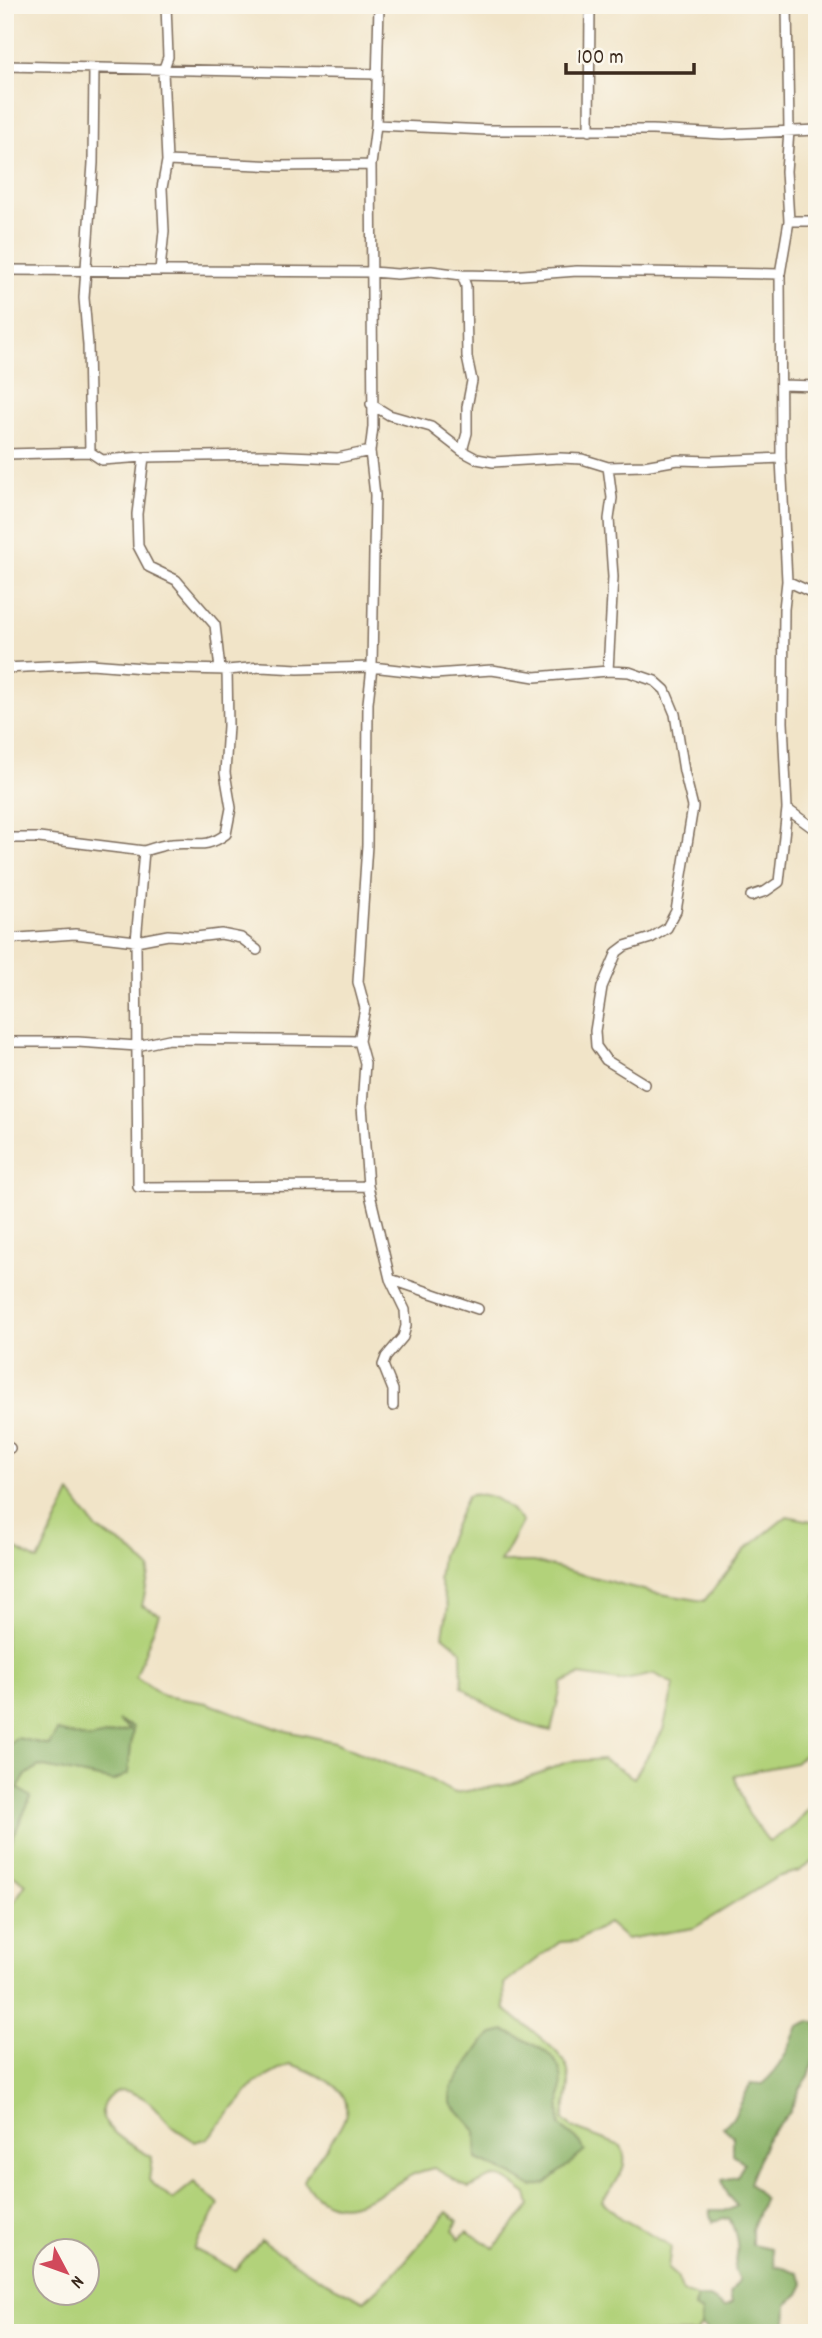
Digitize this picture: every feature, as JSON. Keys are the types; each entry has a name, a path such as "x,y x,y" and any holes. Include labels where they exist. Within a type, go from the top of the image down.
{"street":[{"path":"160,270 162,188 167,161 163,71 168,57 166,5"},
{"path":"379,5 376,125 371,165 373,427 370,451 375,495 372,667 368,703 367,845 358,982 365,1009 359,1041 365,1063 362,1106 368,1186 390,1279 405,1310 406,1326 403,1337 386,1357 383,1365 393,1390 393,1406"},
{"path":"589,131 590,5"},
{"path":"751,896 766,891 779,882 787,809 783,722 784,609 787,581 781,458 780,274 789,220 786,171 789,131 787,5"},
{"path":"5,66 376,74"},
{"path":"90,452 88,345 84,298 93,163 94,68"},
{"path":"376,125 487,130 653,130 723,134 817,130"},
{"path":"167,161 279,166 371,165"},
{"path":"789,220 817,221"},
{"path":"5,270 397,274 431,271 509,276 577,271 780,274"},
{"path":"462,275 466,286 467,358 472,381 462,452"},
{"path":"781,385 817,386"},
{"path":"371,404 389,415 431,427 462,452 492,463 560,458 582,459 608,467 644,466 678,460 781,458"},
{"path":"5,454 90,452 102,460 266,455 338,458 370,451"},
{"path":"5,838 39,838 144,851 167,844 214,843 226,834 231,808 225,773 227,754 224,669 215,625 176,580 149,567 138,546 137,514 144,457"},
{"path":"608,467 612,489 609,519 613,577 608,671"},
{"path":"787,581 817,595"},
{"path":"5,668 91,664 224,669 372,667 434,674 492,670 535,677 608,671 629,672 655,681 665,690 675,714 693,807 676,912 660,933 625,946 617,952 602,987 597,1012 596,1046 606,1060 645,1083"},
{"path":"787,809 817,831"},
{"path":"144,851 136,941 138,1187 368,1186"},
{"path":"5,939 75,934 136,941 168,935 196,937 221,934 241,938 257,950"},
{"path":"5,1042 137,1045 169,1039 359,1041"},
{"path":"390,1279 478,1308"}],"green space":[{"path":"70,1493 97,1529 128,1548 150,1569 142,1606 159,1614 136,1677 164,1696 207,1703 282,1730 335,1742 382,1762 418,1773 454,1793 512,1784 567,1762 603,1759 634,1778 663,1730 674,1685 655,1674 619,1681 579,1675 562,1683 551,1731 525,1724 504,1714 462,1687 461,1650 443,1635 448,1607 439,1580 442,1555 467,1496 484,1495 498,1500 522,1522 500,1562 534,1562 655,1593 704,1601 745,1550 787,1516 817,1522 817,1744 795,1763 734,1775 748,1813 769,1842 794,1826 817,1799 817,1858 799,1871 777,1877 694,1928 626,1939 608,1923 577,1941 560,1942 504,1984 505,2009 548,2044 566,2065 569,2085 563,2120 573,2128 621,2146 624,2154 623,2168 602,2201 621,2218 671,2246 668,2269 677,2277 683,2292 697,2297 694,2307 702,2312 701,2326 696,2333 5,2333 5,1915 26,1884 5,1869 5,1856 30,1797 18,1788 26,1775 39,1766 115,1781 128,1773 133,1727 121,1723 130,1730 88,1739 57,1731 49,1745 17,1738 5,1748 5,1542 38,1561","holes":["290,2064 329,2082 342,2093 346,2105 345,2117 339,2130 304,2181 316,2195 328,2203 341,2206 354,2204 414,2174 434,2168 469,2188 487,2179 500,2177 527,2194 530,2206 494,2248 467,2231 459,2239 453,2230 458,2221 447,2212 396,2272 364,2301 320,2279 261,2240 235,2270 194,2249 219,2205 194,2182 172,2200 149,2180 152,2157 123,2140 106,2124 102,2115 103,2105 117,2091 137,2094 152,2104 174,2128 195,2142 208,2138 255,2083","558,2114 560,2126 580,2142 532,2186 477,2159 476,2131"]},
{"path":"118,1721 133,1727 128,1774 114,1781 39,1766 26,1775 18,1788 31,1797 5,1855 5,1748 17,1738 49,1745 57,1731 88,1739 130,1730"},
{"path":"810,2021 817,2023 817,2050 809,2076 790,2112 767,2138 749,2183 764,2199 752,2229 752,2245 771,2249 775,2266 798,2272 804,2284 799,2294 787,2304 786,2333 711,2333 701,2326 702,2312 694,2308 697,2297 709,2298 724,2307 732,2303 730,2294 739,2280 734,2269 737,2249 732,2225 729,2218 713,2222 710,2210 729,2210 737,2206 727,2195 722,2180 737,2177 744,2163 733,2154 733,2136 723,2127 734,2117 751,2083 762,2084 769,2078 784,2057 798,2026"},
{"path":"505,2031 539,2047 554,2059 562,2081 560,2126 580,2142 585,2151 545,2184 532,2187 477,2159 476,2131 451,2103 451,2088 483,2042 493,2034"}]}
